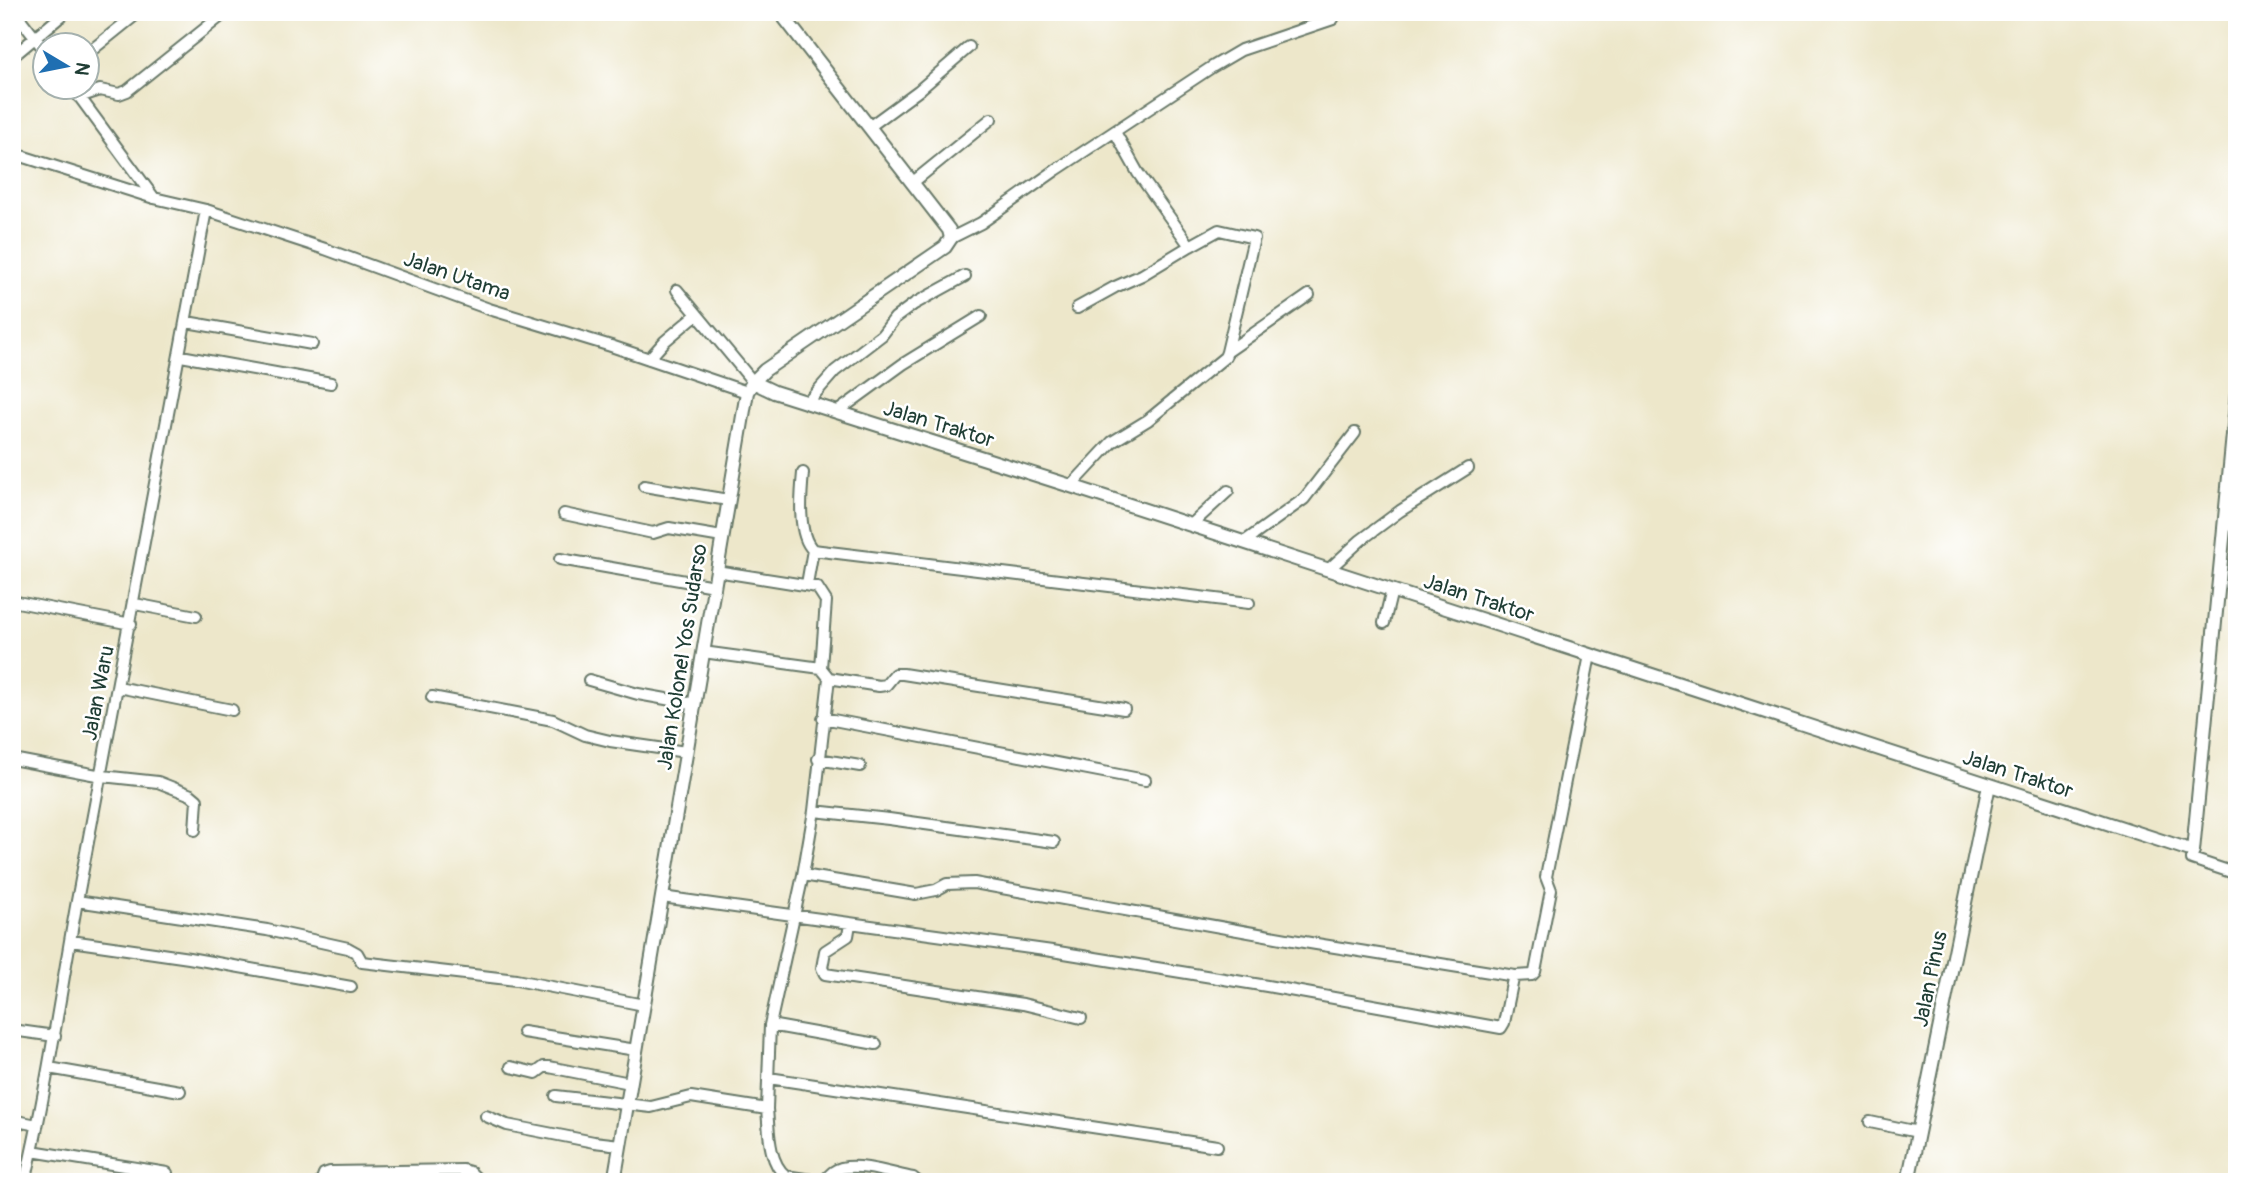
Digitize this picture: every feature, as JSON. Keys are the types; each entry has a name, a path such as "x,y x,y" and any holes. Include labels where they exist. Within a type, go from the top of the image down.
{"street":[{"path":"15,12 32,34"},
{"path":"42,32 66,12"},
{"path":"102,42 139,12"},
{"path":"102,90 120,94 127,91 226,12"},
{"path":"780,12 949,230 951,238"},
{"path":"677,290 750,387 765,370 945,247 951,238 981,223 1212,67 1241,50 1333,19"},
{"path":"12,57 32,40"},
{"path":"869,127 918,91 969,47"},
{"path":"83,102 154,198"},
{"path":"912,183 991,119"},
{"path":"1115,132 1138,173 1190,246"},
{"name":"Jalan Utama","path":"12,153 325,249 489,309 750,387"},
{"name":"Jalan Waru","path":"25,1182 55,1036 77,901 135,604 206,211"},
{"path":"1071,486 1112,442 1148,420 1225,357 1254,238 1219,230 1142,275 1077,308"},
{"path":"807,403 835,371 882,335 895,318 914,304 965,276"},
{"path":"1227,352 1309,295"},
{"path":"649,359 665,341 697,314"},
{"path":"837,412 902,364 981,316"},
{"path":"187,322 312,344"},
{"path":"181,356 331,383"},
{"name":"Jalan Traktor","path":"750,387 1071,486 2193,851"},
{"name":"Jalan Kolonel Yos Sudarso","path":"614,1182 728,500 750,387"},
{"path":"2237,393 2192,859 2237,874"},
{"path":"1244,542 1304,499 1355,433"},
{"path":"1328,570 1361,540 1400,511 1468,468"},
{"path":"803,473 803,526 806,542 813,550 1249,603"},
{"path":"644,486 728,500"},
{"path":"1191,525 1228,491"},
{"path":"565,514 653,533 669,528 722,537"},
{"path":"807,584 813,550"},
{"path":"560,559 714,586"},
{"path":"716,571 817,587 826,601 821,668 829,678 879,686 886,685 895,674 903,674 1124,709"},
{"path":"1384,623 1392,590"},
{"path":"12,601 131,624"},
{"path":"135,604 196,616"},
{"path":"703,652 821,668"},
{"path":"803,875 916,894 936,890 947,884 974,883 1304,942 1529,976 1535,972 1551,890 1546,877 1590,655"},
{"path":"829,678 814,811 796,915 770,1026 767,1109 773,1154 781,1172 786,1176 824,1182 831,1173 841,1168 858,1168 913,1178 918,1182"},
{"path":"589,680 638,694 694,704"},
{"path":"118,687 232,710"},
{"path":"432,697 554,720 585,735 610,741 686,752"},
{"path":"823,718 1145,780"},
{"path":"12,759 102,776 158,782 197,800 195,830"},
{"path":"818,759 860,766"},
{"name":"Jalan Pinus","path":"1908,1182 1989,785"},
{"path":"814,811 1054,842"},
{"path":"662,897 918,931 1267,986 1499,1028 1504,1026 1515,976"},
{"path":"77,901 267,930 348,948 357,953 362,962 516,980 644,1005"},
{"path":"850,924 848,936 825,951 822,968 825,974 1023,1004 1081,1018"},
{"path":"71,941 189,958 351,987"},
{"path":"770,1026 876,1044"},
{"path":"12,1030 55,1036"},
{"path":"523,1032 636,1049"},
{"path":"511,1067 536,1073 549,1067 631,1083"},
{"path":"48,1068 180,1091"},
{"path":"769,1078 1217,1146"},
{"path":"556,1096 655,1107 691,1097 767,1109"},
{"path":"486,1116 507,1125 620,1145"},
{"path":"12,1120 37,1125"},
{"path":"1870,1122 1918,1132"},
{"path":"32,1151 167,1173"},
{"path":"321,1182 324,1174 330,1172 463,1170 470,1172 480,1182"}]}
